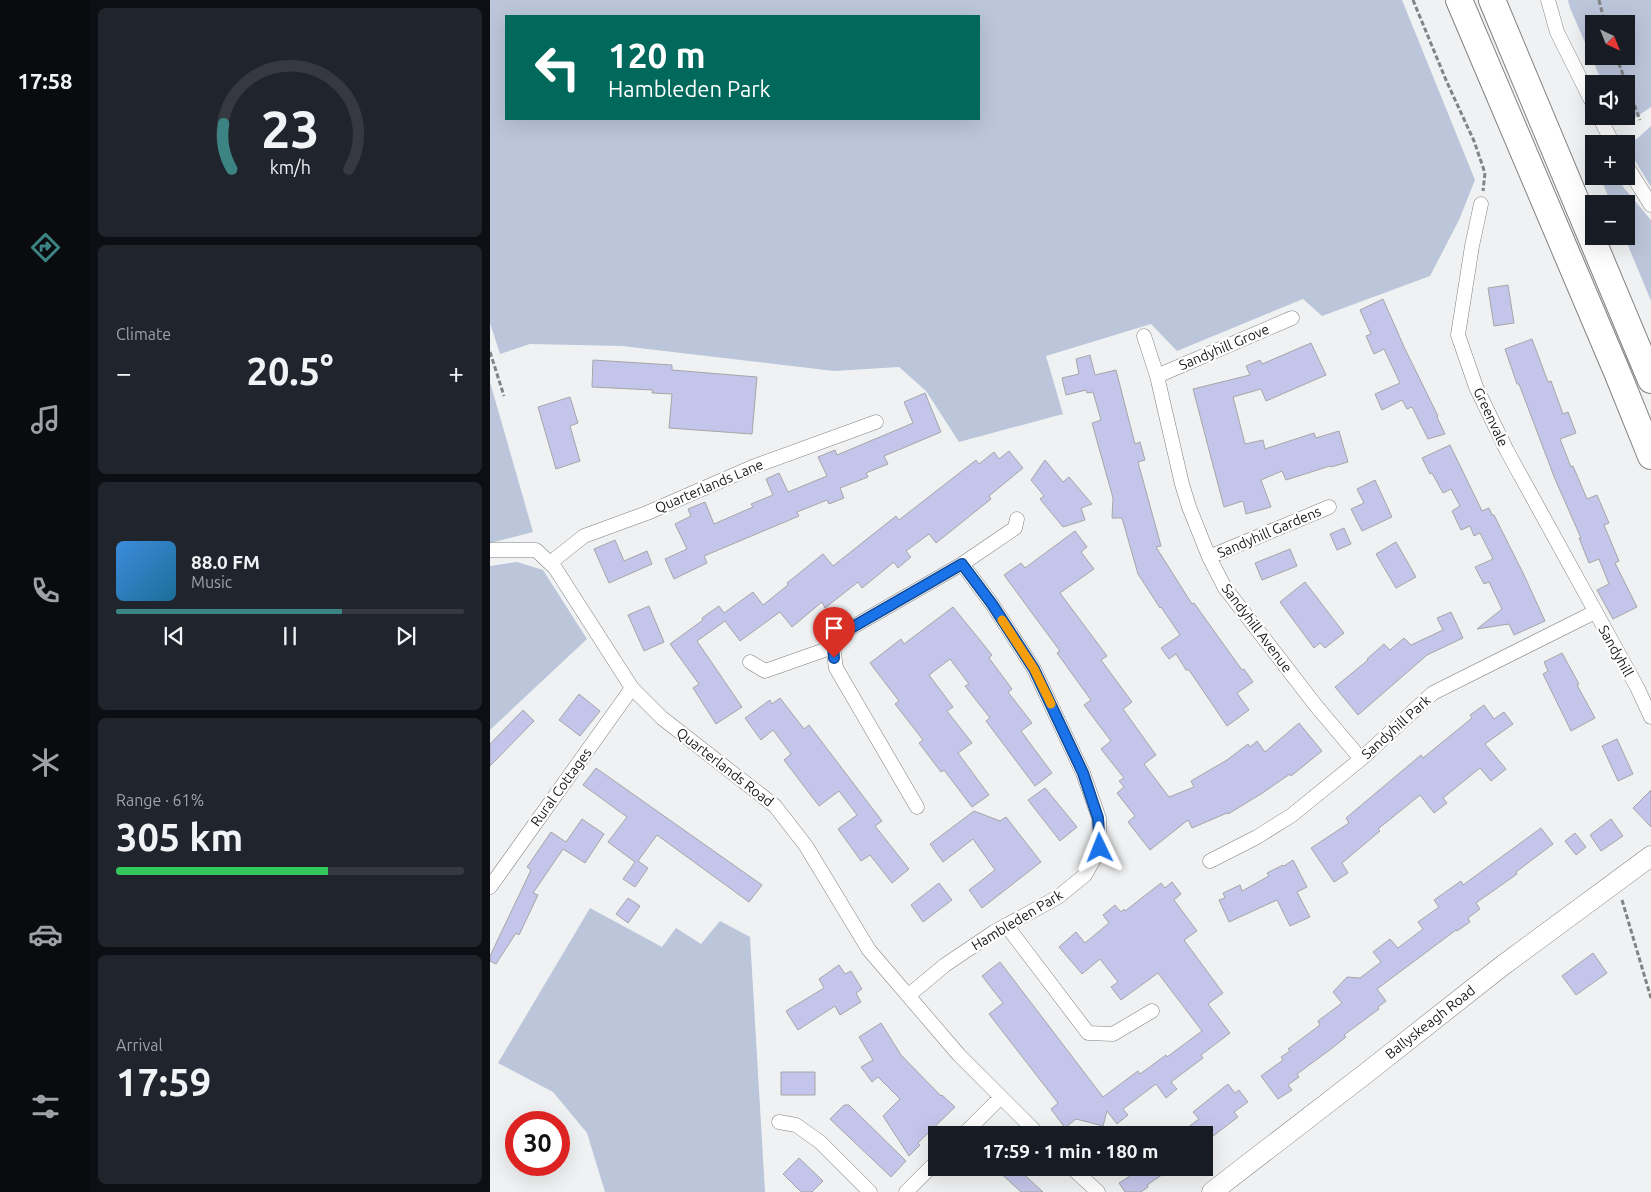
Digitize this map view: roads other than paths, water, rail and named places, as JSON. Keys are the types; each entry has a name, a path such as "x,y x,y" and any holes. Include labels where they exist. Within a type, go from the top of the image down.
{"highway":[{"path":"1459,0 1651,456"},
{"path":"1492,0 1651,380"}],"main road":[{"name":"Ballyskeagh Road","path":"1212,1192 1502,966 1617,883 1651,856"}],"street":[{"path":"1548,0 1557,32 1585,88"},
{"path":"1635,179 1651,205"},
{"name":"Greenvale","path":"1481,204 1472,246 1458,334 1476,387 1507,451 1595,612"},
{"name":"Sandyhill Grove","path":"1157,376 1292,318"},
{"name":"Sandyhill Avenue","path":"1144,336 1157,376 1182,484 1209,557 1225,588 1361,759"},
{"name":"Quarterlands Lane","path":"550,563 584,536 647,513 755,466 876,422"},
{"name":"Sandyhill Gardens","path":"1209,557 1329,507"},
{"path":"750,662 765,671 833,647 844,632 962,564 1015,528 1016,519"},
{"name":"Quarterlands Road","path":"490,550 536,550 555,568 632,688 662,718 775,806 806,846 869,950 958,1055 1030,1126"},
{"name":"Hambleden Park","path":"909,995 945,965 1006,925 1058,897 1085,875 1100,848 1098,818 1083,773 1034,669 992,604 962,564"},
{"name":"Sandyhill","path":"1595,612 1651,717"},
{"name":"Sandyhill Park","path":"1210,861 1257,837 1292,815 1361,759 1433,693 1595,612"},
{"path":"833,647 836,668 917,807"},
{"name":"Rural Cottages","path":"490,887 632,688"},
{"path":"1006,925 1088,1033 1113,1034 1152,1011"},
{"path":"972,1126 1001,1097"},
{"path":"779,1122 796,1125 820,1142 870,1192"},
{"path":"906,1192 928,1170"},
{"path":"1081,1176 1098,1192"}]}
